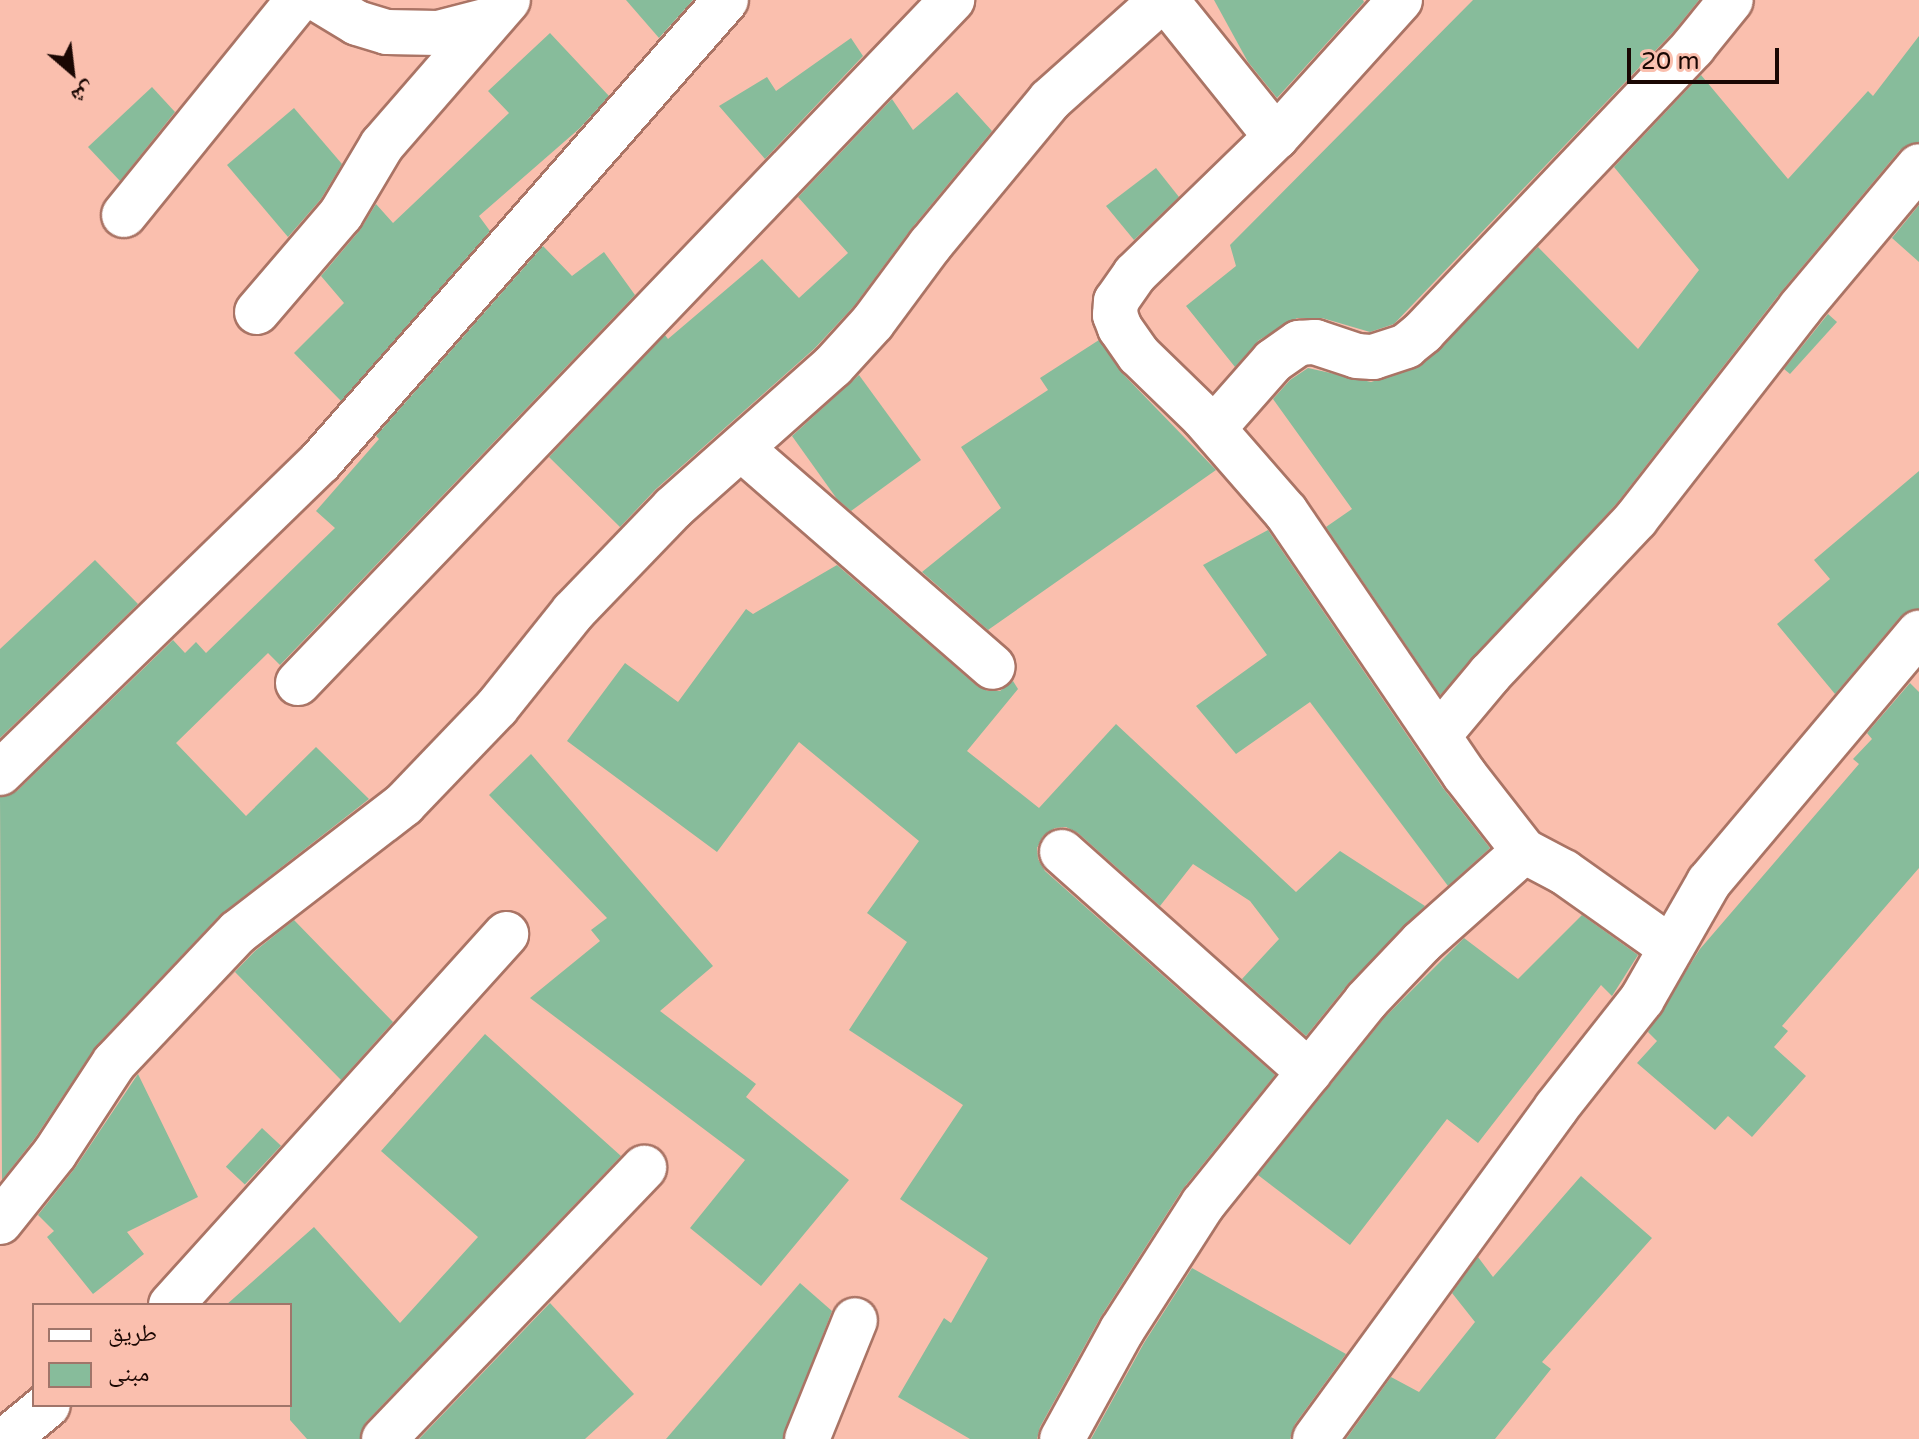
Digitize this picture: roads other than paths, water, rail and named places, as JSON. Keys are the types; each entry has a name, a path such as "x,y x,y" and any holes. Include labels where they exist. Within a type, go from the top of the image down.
{"street":[{"path":"124,215 298,0"},
{"path":"319,0 357,23 387,32 438,33 498,10"},
{"path":"0,773 320,462 726,0"},
{"path":"298,683 952,0"},
{"path":"0,1222 55,1153 114,1063 238,932 404,804 497,707 603,581 673,508 833,366 873,322 930,245 1050,100 1164,0 1276,137"},
{"path":"1400,0 1276,137 1135,274 1116,301 1115,315 1128,340 1214,428 1286,512 1496,818 1524,851 1564,872 1670,947"},
{"path":"1214,428 1273,361 1299,343 1315,342 1357,356 1373,357 1406,346 1423,332 1693,47 1731,0"},
{"path":"257,312 341,214 382,145 498,10"},
{"path":"1439,735 1490,674 1636,519 1800,308 1919,166"},
{"path":"742,449 993,667"},
{"path":"1315,1439 1556,1108 1642,999 1709,882 1919,633"},
{"path":"1062,1439 1122,1330 1203,1204 1366,1001 1422,942 1524,851"},
{"path":"1062,852 1309,1072"},
{"path":"173,1303 506,934"},
{"path":"384,1439 644,1168"},
{"path":"807,1439 855,1320"},
{"path":"7,1439 46,1407"}]}
